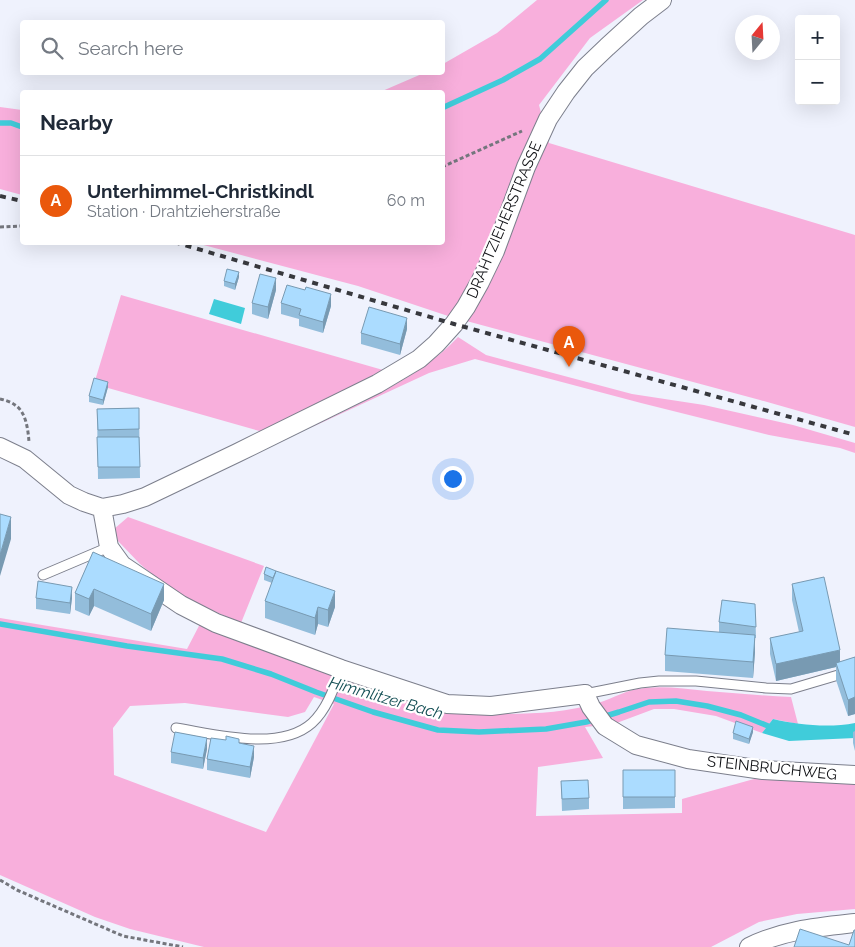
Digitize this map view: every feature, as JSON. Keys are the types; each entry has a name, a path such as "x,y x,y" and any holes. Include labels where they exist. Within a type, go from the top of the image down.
{"street":[{"name":"DRAHTZIEHERSTRASSE","path":"102,508 146,497 377,384 418,359 436,344 454,324 480,282 495,251 526,167 548,119 585,68 641,16 662,0"},
{"path":"0,447 25,459 69,495 102,508 109,547 122,565 188,608 216,623 341,669 447,704 491,706 588,701"},
{"name":"STEINBRUCHWEG","path":"588,701 605,726 636,745 688,759 763,770 855,775"},
{"path":"749,947 781,934 855,922"}],"lane":[{"path":"44,575 109,547"},
{"path":"176,728 255,740 274,738 301,731 322,711 341,669"},
{"path":"588,701 640,682 696,681 766,688 791,688 855,670"}],"path":[{"path":"445,166 548,119"},
{"path":"0,227 20,226"},
{"path":"0,399 16,405 23,415 28,430 29,442 25,459"},
{"path":"0,880 17,890 123,936 183,947"}],"shaded area":[{"path":"537,0 643,0 590,38 539,105 549,143 855,235 855,427 448,316 358,286 204,245 445,245 445,90 385,90 419,75 445,75 445,63 497,33"},
{"path":"0,107 20,110 20,194 0,189"},
{"path":"121,295 383,370 263,432 94,384"},
{"path":"458,337 486,355 632,394 704,405 793,425 855,443 855,453 840,448 769,435 475,359 429,373 308,429 407,378 443,352"},
{"path":"128,517 264,566 241,623 177,595 140,564 118,541 114,529"},
{"path":"0,618 187,649 201,622 495,714 573,709 598,703 633,690 653,687 791,697 798,724 773,719 762,733 716,716 674,709 654,709 614,724 585,727 603,758 538,767 536,816 682,813 682,799 754,779 855,781 855,909 797,914 759,922 711,947 204,947 130,929 95,917 0,875","holes":["314,697 334,704 266,832 114,775 113,728 130,706 185,703 288,717 305,712"]}],"water":[{"path":"214,299 245,308 241,324 209,314"},
{"path":"773,719 814,725 855,723 855,738 789,741 762,733"}],"building":[{"path":"227,269 239,272 235,284 224,281"},
{"path":"260,274 276,278 268,307 252,303"},
{"path":"287,285 305,290 306,287 331,294 323,322 299,315 301,309 281,303"},
{"path":"369,307 407,318 400,344 361,333"},
{"path":"94,378 108,382 103,400 89,396"},
{"path":"139,408 139,429 98,430 97,409"},
{"path":"97,437 139,437 140,467 98,467"},
{"path":"0,514 11,517 0,555"},
{"path":"93,552 164,584 151,614 94,589 89,599 75,593"},
{"path":"266,567 276,571 273,578 264,574"},
{"path":"276,571 335,591 328,610 318,607 315,618 265,601"},
{"path":"824,577 840,650 776,664 770,638 803,631 792,584"},
{"path":"38,581 72,587 70,603 36,598"},
{"path":"722,600 755,604 756,627 719,622"},
{"path":"667,628 755,635 753,662 665,655"},
{"path":"855,657 855,697 848,700 836,663"},
{"path":"736,721 753,727 749,739 733,733"},
{"path":"175,732 207,738 203,758 171,752"},
{"path":"226,736 239,739 239,743 254,746 250,767 207,759 211,738 226,740"},
{"path":"623,770 675,770 675,797 623,797"},
{"path":"588,780 589,798 562,799 561,781"},
{"path":"800,929 849,945 855,930 855,947 794,947"}],"waterway":[{"path":"445,107 503,80 540,59 606,0"},
{"path":"0,123 11,123 20,126"},
{"name":"Himmlitzer Bach","path":"0,624 127,646 222,659 271,674 373,712 438,730 479,732 546,729 586,722 649,702 676,701 707,706 741,715 773,728"}],"railway":[{"path":"0,196 20,201"},
{"path":"184,245 454,324 855,435"}],"place":[{"name":"Unterhimmel-Christkindl","path":"569,367"}]}
